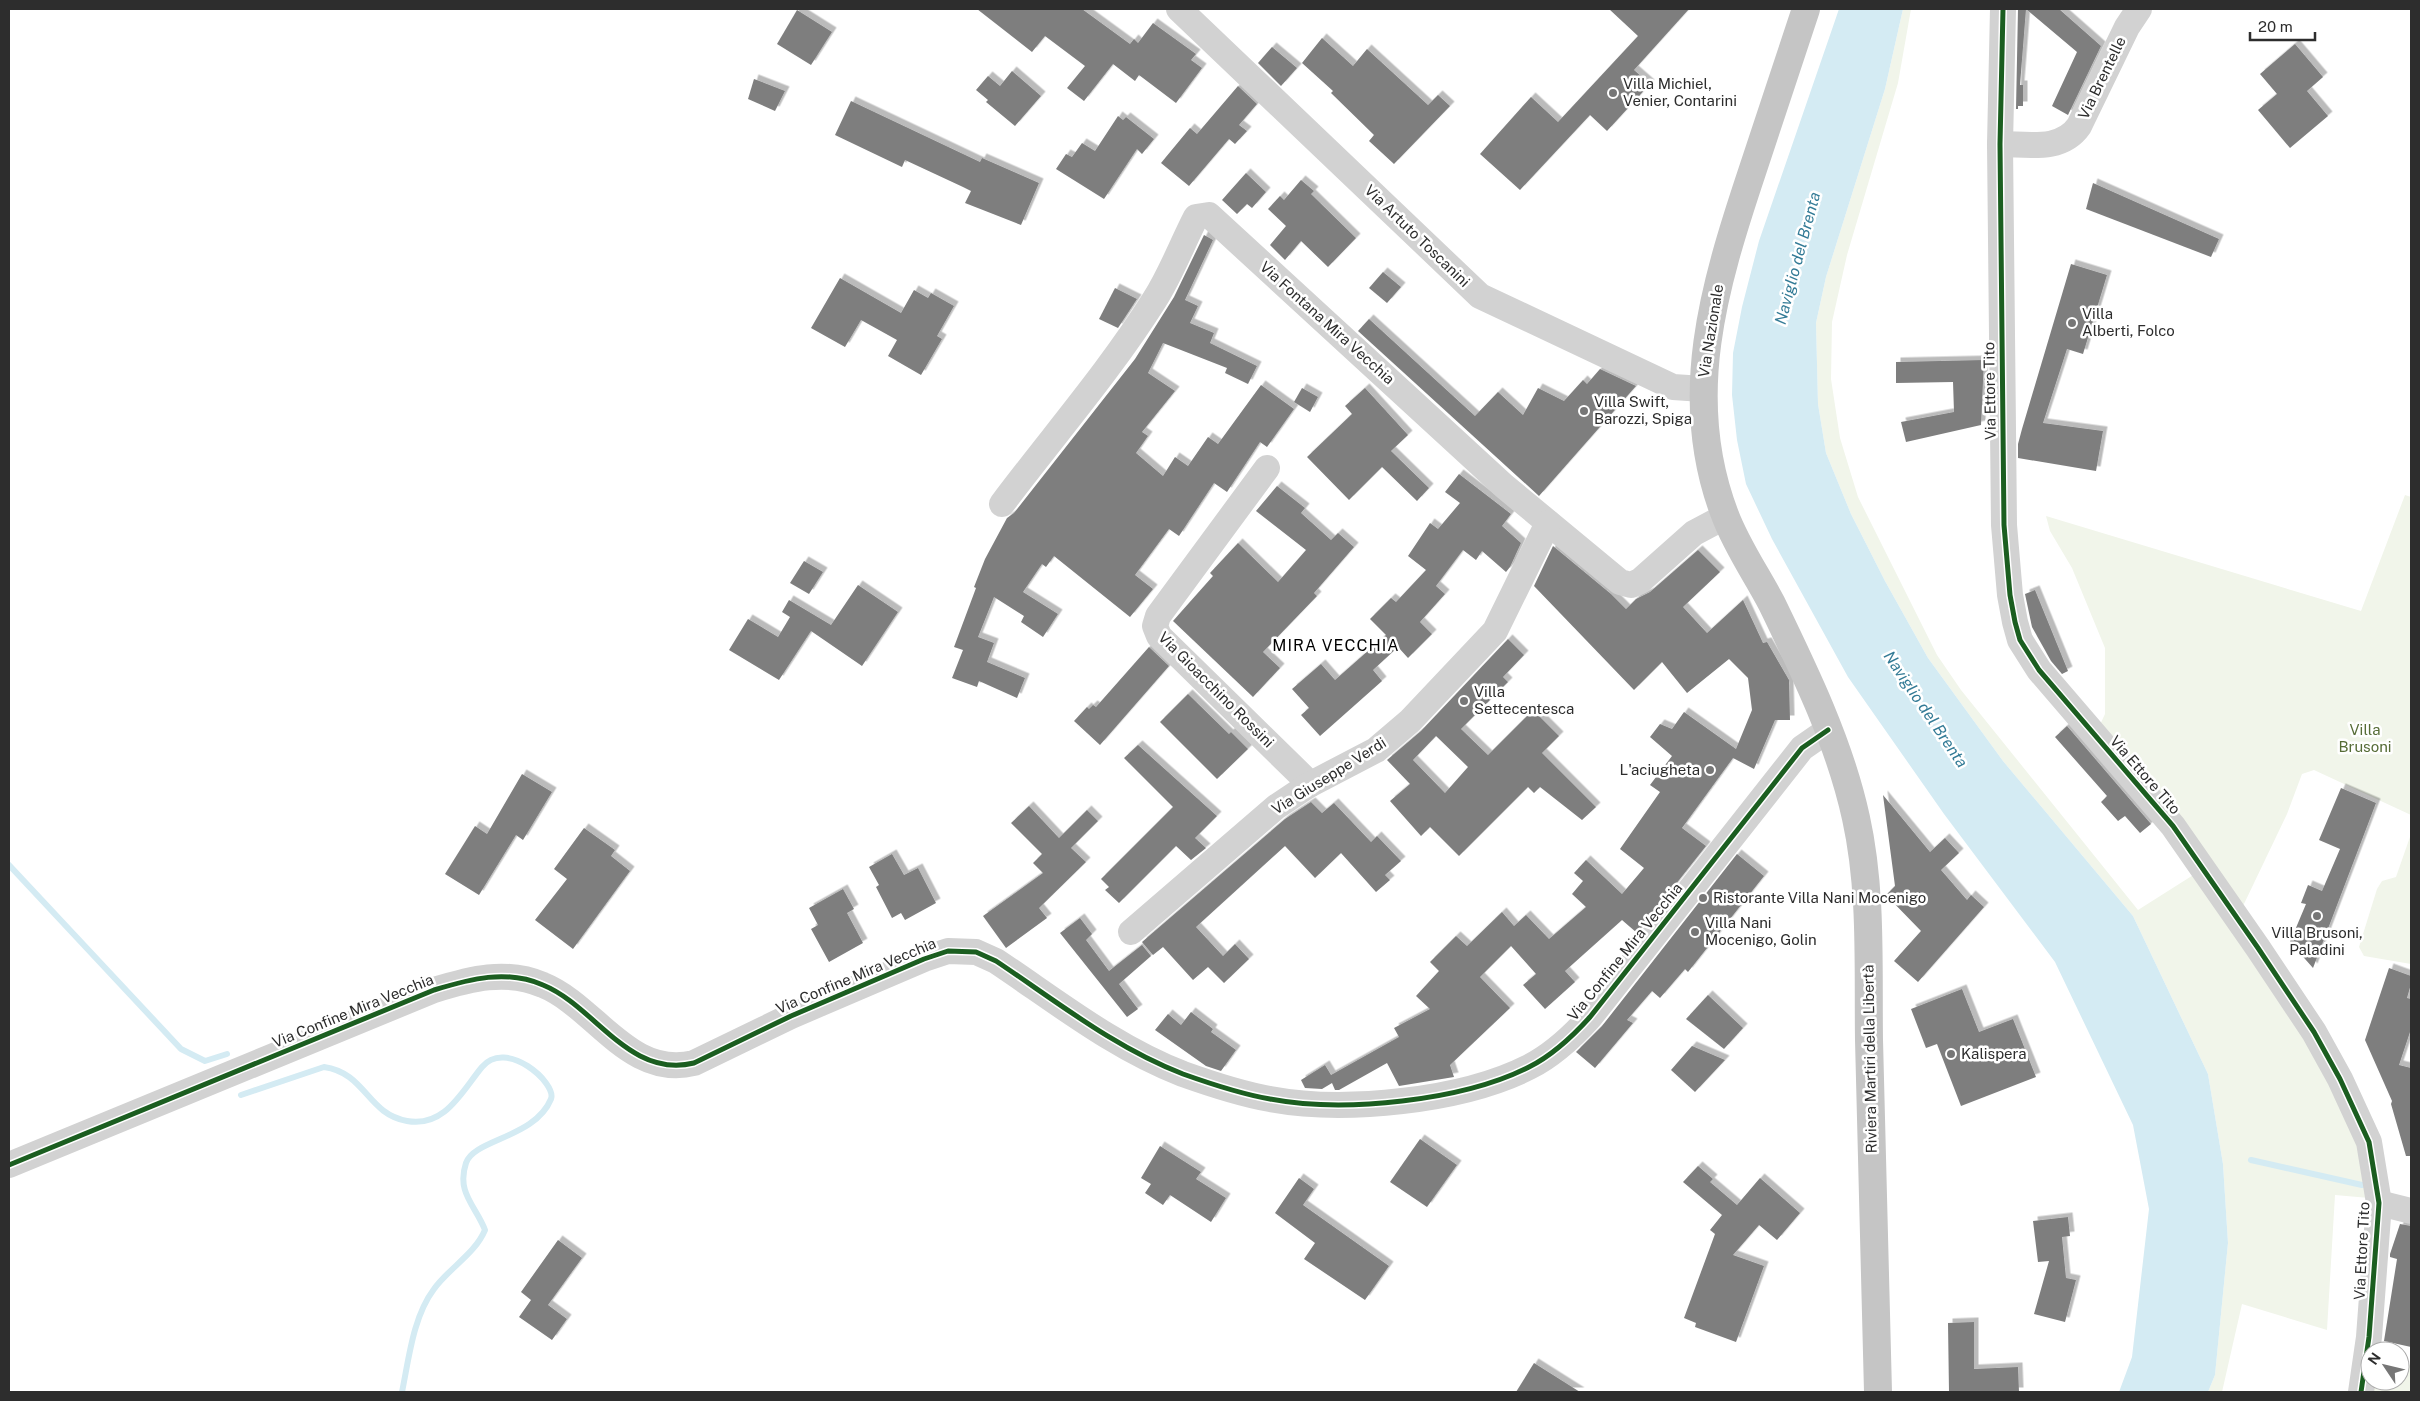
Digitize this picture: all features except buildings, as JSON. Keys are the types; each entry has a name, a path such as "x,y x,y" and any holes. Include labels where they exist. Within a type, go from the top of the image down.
{"main road":[{"name":"Via Nazionale","path":"1806,9 1726,252 1706,341 1703,388 1705,428 1713,477 1726,516 1771,603 1828,730"},
{"name":"Riviera Martiri della Libertà","path":"1828,730 1842,768 1857,821 1866,915 1878,1392"}],"street":[{"name":"Via Artuto Toscanini","path":"1179,9 1480,296 1673,386 1703,388"},
{"name":"Via Ettore Tito","path":"2003,9 2000,144 2004,525 2010,595 2020,640 2039,670 2173,826 2258,948 2314,1032 2340,1079 2369,1142 2379,1203 2369,1337 2361,1392"},
{"name":"Via Brentelle","path":"2000,144 2055,144 2072,134 2079,126 2126,27 2139,9"},
{"name":"Via Fontana Mira Vecchia","path":"1002,504 1094,388 1128,340 1156,297 1196,217 1209,215 1497,479 1620,582 1631,585 1640,581 1694,532 1726,516"},
{"name":"Via Gioacchino Rossini","path":"1267,468 1158,616 1155,626 1159,636 1303,777 1309,786"},
{"name":"Via Giuseppe Verdi","path":"1131,932 1276,807 1309,786 1376,750 1410,721 1495,632 1548,523"},
{"name":"Via Confine Mira Vecchia","path":"9,1165 434,990 465,981 493,976 514,977 543,985 571,1003 626,1047 653,1061 678,1066 694,1063 791,1016 924,959 948,951 976,952 996,961 1130,1049 1183,1074 1240,1091 1270,1099 1298,1103 1355,1105 1437,1095 1507,1077 1545,1057 1573,1036 1802,748 1828,730"},
{"path":"2379,1203 2411,1211"}],"green space":[{"path":"1903,9 1911,9 1898,83 1847,255 1832,322 1831,379 1840,438 1858,497 1937,655 1961,690 2138,910 2198,872 2291,1016 2356,1132 2369,1198 2335,1195 2327,1330 2242,1304 2222,1392 2208,1392 2215,1375 2228,1243 2223,1164 2208,1074 2133,916 2003,761 1928,658 1885,581 1851,514 1826,453 1818,404 1816,323 1826,277 1885,89"},
{"name":"Villa Brusoni","path":"2405,495 2411,497 2411,815 2314,770 2302,774 2287,814 2243,906 2098,729 2105,714 2105,648 2072,568 2050,531 2046,516 2361,611"},
{"path":"2411,834 2411,964 2364,956 2359,947 2377,889 2382,881 2396,877"},
{"path":"2411,1365 2411,1392 2372,1392 2410,1391"}],"water":[{"name":"Naviglio del Brenta","path":"1839,9 1903,9 1885,89 1826,277 1816,323 1818,404 1826,453 1851,514 1885,581 1928,658 2003,761 2133,916 2208,1074 2223,1164 2228,1243 2215,1375 2208,1392 2119,1392 2132,1357 2149,1209 2133,1125 2055,962 1944,814 1848,677 1772,539 1746,484 1737,440 1732,395 1733,353 1742,307 1759,241"}],"waterway":[{"path":"9,865 181,1049 205,1061 227,1054"},
{"path":"241,1095 324,1067 349,1077 374,1102 394,1117 420,1122 432,1119 451,1106 482,1067 492,1059 504,1058 516,1060 528,1066 546,1083 551,1092 551,1099 543,1112 532,1122 480,1148 471,1155 466,1163 463,1183 465,1191 485,1230 481,1239 440,1281 427,1300 416,1325 402,1392"},
{"path":"2251,1160 2362,1185"}],"cycle path":[{"path":"2003,9 2000,144 2004,525 2010,595 2015,622 2020,640 2039,670 2173,826 2258,948 2314,1032 2340,1079 2369,1142 2379,1203 2369,1337 2361,1392"},
{"path":"9,1165 434,990 461,982 488,977 515,977 543,985 562,995 631,1051 650,1061 671,1065 694,1063 791,1016 924,959 948,951 976,952 996,961 1086,1023 1134,1051 1183,1074 1237,1092 1270,1099 1332,1105 1402,1101 1437,1096 1471,1088 1502,1079 1529,1067 1554,1051 1576,1032 1590,1017 1802,748 1828,730"}],"place":[{"name":"Villa Michiel, Venier, Contarini","path":"1613,93"},
{"name":"Villa Alberti, Folco","path":"2072,323"},
{"name":"Villa Swift, Barozzi, Spiga","path":"1584,411"},
{"name":"Villa Settecentesca","path":"1464,701"},
{"name":"L'aciugheta","path":"1710,770"},
{"name":"Ristorante Villa Nani Mocenigo","path":"1703,898"},
{"name":"Villa Brusoni, Paladini","path":"2317,916"},
{"name":"Villa Nani Mocenigo, Golin","path":"1695,932"},
{"name":"Kalispera","path":"1951,1054"}],"district":[{"name":"MIRA VECCHIA","path":"1336,645"}]}
